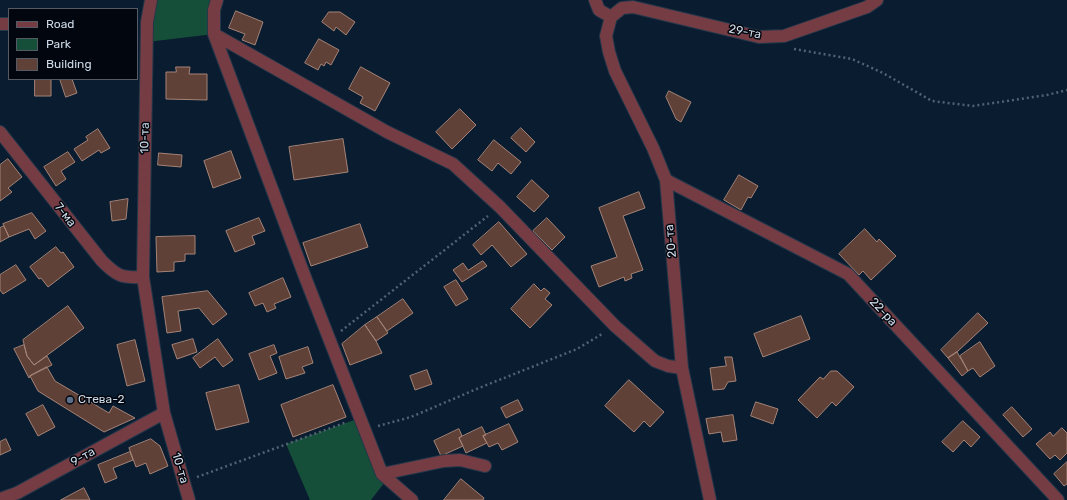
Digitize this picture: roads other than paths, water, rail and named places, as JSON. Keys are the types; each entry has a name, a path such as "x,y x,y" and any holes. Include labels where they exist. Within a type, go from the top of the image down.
{"street":[{"name":"10-та","path":"151,0 142,22 143,277 164,413 189,500"},
{"path":"217,0 214,10 214,34 302,270 382,474 412,500"},
{"path":"595,0 599,10 611,17"},
{"name":"29-та","path":"611,17 622,8 633,7 759,37 784,36 867,7 877,0"},
{"name":"20-та","path":"611,17 606,36 615,71 654,148 666,180 682,368 710,500"},
{"path":"214,34 388,132 453,164 500,207 615,326 655,361 668,366 682,368"},
{"name":"7-ма","path":"0,132 102,262 115,274 130,278 143,277"},
{"name":"22-ра","path":"666,180 848,274 1058,500"},
{"name":"9-та","path":"0,498 17,493 164,413"},
{"path":"382,474 444,461 460,460 485,466"}],"place":[{"name":"Стева-2","path":"70,400"}]}
